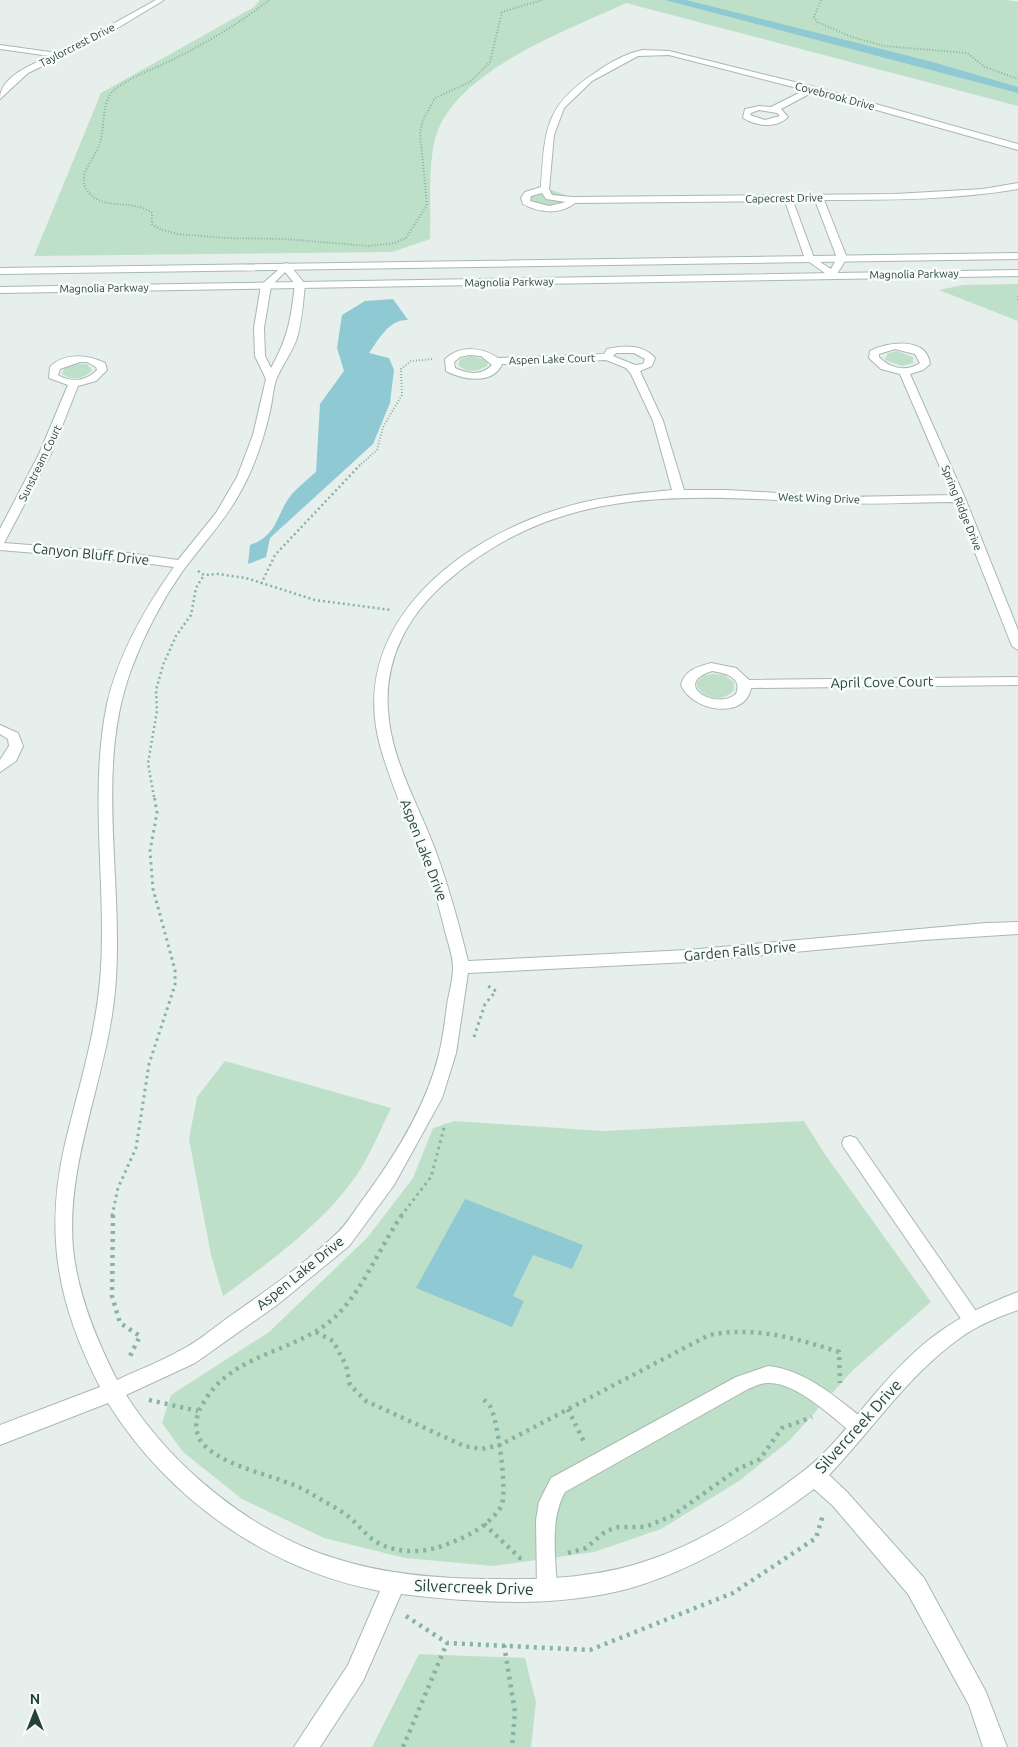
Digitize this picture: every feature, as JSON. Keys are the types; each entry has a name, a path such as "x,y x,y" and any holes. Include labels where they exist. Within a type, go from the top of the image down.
{"street":[{"name":"Taylorcrest Drive","path":"0,97 14,79 161,0"},
{"path":"572,200 568,204 551,209 541,208 526,202 525,198 528,194 547,193 550,132 556,115 576,91 592,78 636,53 632,50 633,47 646,43"},
{"path":"655,43 669,47 671,50 669,53"},
{"path":"0,47 58,55"},
{"name":"Covebrook Drive","path":"636,53 669,53 812,89 1018,147"},
{"path":"774,109 812,89"},
{"name":"Capecrest Drive","path":"547,193 572,200 819,198 960,194 1018,186"},
{"path":"788,198 810,259 832,275 842,258 819,198"},
{"name":"Magnolia Parkway","path":"0,271 1018,256"},
{"path":"112,1392 81,1327 66,1263 64,1241 66,1176 104,1023 108,980 108,867 105,792 115,696 131,653 153,607 181,564 212,527 251,461 271,379 291,339 300,284 286,266 266,285 259,328 260,356 271,379"},
{"name":"Magnolia Parkway","path":"0,290 1018,273"},
{"name":"Aspen Lake Court","path":"496,361 494,368 476,375 455,372 450,369 449,361 456,355 469,352 483,353 496,361 607,357 620,361 633,369 647,366 650,358 639,351 630,349 611,351 607,357"},
{"path":"633,369 658,421 679,493"},
{"name":"Spring Ridge Drive","path":"904,371 959,498 1018,646"},
{"name":"Sunstream Court","path":"0,540 45,454 74,383"},
{"name":"West Wing Drive","path":"679,493 727,493 844,500 959,498"},
{"name":"Aspen Lake Drive","path":"0,1434 112,1392 188,1357 270,1299 343,1240 388,1180 433,1098 448,1053 461,967 449,913 428,850 404,797 387,746 381,709 384,673 392,643 408,616 426,593 455,568 483,548 520,528 561,512 608,500 679,493"},
{"name":"Canyon Bluff Drive","path":"0,546 120,556 181,564"},
{"name":"April Cove Court","path":"745,684 1018,681"},
{"path":"0,730 13,736 17,744 15,753 0,767"},
{"name":"Garden Falls Drive","path":"461,967 631,960 763,950 966,929 1018,928"},
{"name":"Silvercreek Drive","path":"112,1392 145,1441 184,1483 235,1522 292,1552 390,1593 547,1590 613,1582 676,1561 735,1530 814,1476 914,1363 940,1339 1000,1306 1018,1301"},
{"path":"814,1476 840,1499 916,1586 978,1700 995,1747"},
{"path":"306,1747 322,1728 361,1662 390,1593"}],"lane":[{"path":"850,1143 972,1320"},
{"path":"547,1590 546,1520 549,1502 558,1485 742,1383 766,1374 786,1376 858,1426"}],"path":[{"path":"269,0 257,10 214,37 114,90 107,100 98,146 84,172 83,180 88,192 104,201 146,207 152,213 152,224 162,230 178,234 226,238 286,239 368,246 395,243 406,238 427,205 420,133 422,120 435,98 470,82 490,62 502,12 542,0"},
{"path":"820,0 814,17 817,22 834,30 884,46 959,50 972,55 992,70 1018,79"},
{"path":"261,584 275,555 316,514 351,473 377,450 383,427 402,395 401,369 405,364 422,358 449,361"},
{"path":"181,564 204,575 224,574 314,600 384,608 408,616"},
{"path":"198,1411 112,1392 140,1336 120,1324 112,1296 112,1218 118,1188 136,1148 149,1064 174,985 175,970 153,889 150,851 157,814 148,763 156,711 156,690 163,665 173,643 192,615 196,588 204,575"},
{"path":"461,967 496,991 486,1004 472,1043"},
{"path":"445,1122 431,1177 383,1242 362,1282 336,1316 316,1332 238,1367 215,1385 198,1411 195,1427 203,1445 218,1456 307,1492 349,1517 378,1543 401,1551 427,1551 466,1538 484,1524 502,1505 504,1483 500,1445 491,1407 482,1398"},
{"path":"316,1332 333,1342 346,1364 350,1385 366,1401 464,1446 482,1449 500,1445 709,1335 742,1330 764,1331 791,1336 839,1352 840,1392 832,1407 802,1422 782,1428 760,1459 738,1469 672,1516 645,1526 618,1526 606,1532 586,1548 546,1559 520,1558 484,1524"},
{"path":"568,1409 595,1464"},
{"path":"390,1593 447,1643 590,1650 733,1593 816,1538 823,1516 840,1499"},
{"path":"403,1747 447,1643"},
{"path":"504,1645 515,1712 512,1747"}],"green space":[{"path":"260,0 1008,0 1018,2 1018,106 626,3 543,41 514,57 486,75 462,95 444,118 434,143 430,179 430,239 392,252 34,256 101,93 254,7"},
{"path":"551,190 566,195 567,201 563,204 543,206 529,200 530,195"},
{"path":"1018,284 1018,321 939,290 963,285"},
{"path":"897,351 913,357 913,363 902,366 885,360 888,353"},
{"path":"471,356 485,359 488,363 487,366 480,370 472,371 461,368 458,365 460,359"},
{"path":"74,364 87,364 92,370 78,378 70,378 62,374 64,368"},
{"path":"712,674 724,675 734,682 734,690 720,698 709,697 704,694 697,686 697,682 703,676"},
{"path":"225,1061 391,1108 360,1170 332,1206 298,1239 223,1296 211,1255 189,1139 197,1097"},
{"path":"454,1121 603,1131 804,1121 824,1153 931,1302 853,1370 789,1441 739,1481 661,1529 594,1552 493,1566 405,1558 324,1538 242,1499 183,1452 162,1423 171,1395 269,1332 367,1238 413,1178 433,1128"},
{"path":"419,1654 525,1658 536,1702 531,1747 372,1747"}],"water":[{"path":"665,0 686,0 929,61 1018,87 1018,93"},
{"path":"393,299 408,320 390,326 369,353 389,358 394,370 390,403 373,444 270,538 266,557 248,564 250,545 267,535 292,494 316,472 320,404 344,371 337,348 342,315 365,301"},
{"path":"465,1199 583,1245 572,1269 533,1255 513,1296 524,1301 512,1327 416,1288"}]}
